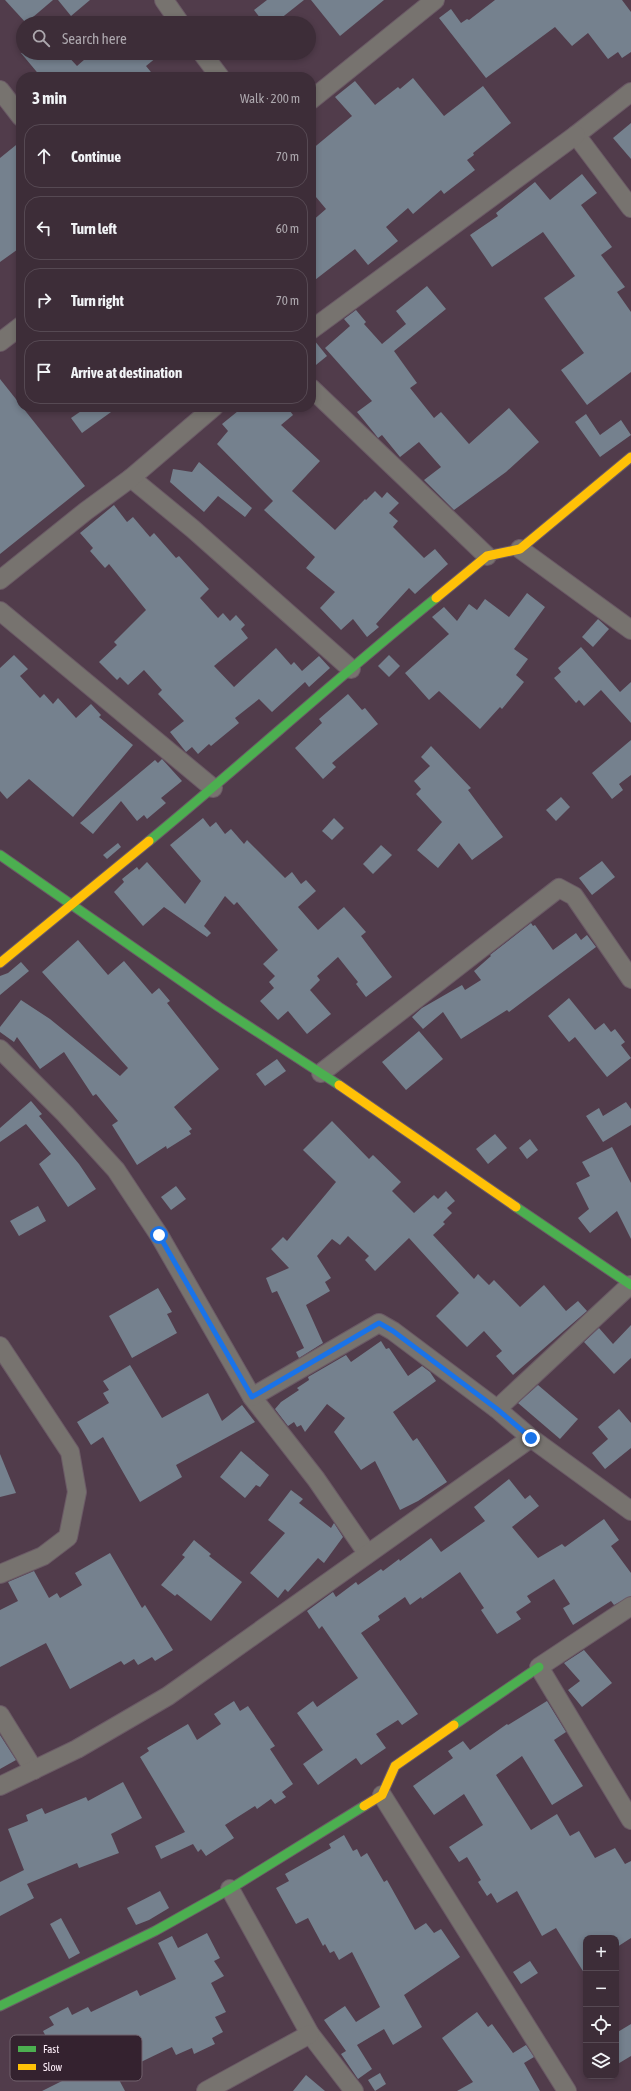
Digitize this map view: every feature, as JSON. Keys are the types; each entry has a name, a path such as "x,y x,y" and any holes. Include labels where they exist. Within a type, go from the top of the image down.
{"street":[{"path":"164,0 175,16"},
{"path":"316,96 427,2"},
{"path":"207,60 216,72"},
{"path":"0,90 16,111"},
{"path":"316,326 631,92"},
{"path":"576,134 631,208"},
{"path":"0,342 16,330"},
{"path":"316,393 487,556"},
{"path":"0,580 86,511 131,478 208,412"},
{"path":"0,963 213,788 350,668 487,556 520,549 631,457"},
{"path":"131,478 199,534 350,668"},
{"path":"520,549 631,630"},
{"path":"0,611 213,788"},
{"path":"0,855 218,1007 321,1073 631,1285 497,1409"},
{"path":"321,1073 559,888 574,896 631,979"},
{"path":"0,1049 65,1114 116,1170 159,1235 252,1397 316,1479 366,1553"},
{"path":"252,1397 379,1323 393,1331 497,1409 531,1438 631,1510"},
{"path":"0,1346 70,1452 77,1492 68,1537 43,1556 0,1574"},
{"path":"0,1786 77,1749 168,1696 301,1603 366,1553 531,1438"},
{"path":"0,2006 155,1931 230,1889 382,1795 394,1766 631,1606"},
{"path":"539,1667 631,1820"},
{"path":"0,1715 34,1770"},
{"path":"382,1795 567,2091"},
{"path":"230,1889 310,2034 354,2091"},
{"path":"206,2091 310,2034"}],"building":[{"path":"5,0 53,0 34,16 20,16"},
{"path":"58,0 90,0 71,16"},
{"path":"267,0 304,0 284,16 259,16 254,10"},
{"path":"311,0 384,0 340,36"},
{"path":"495,0 622,0 631,12 631,52 622,58 618,52 608,59 588,33 572,46 555,27 486,78 439,18 451,9 461,23 467,19 469,20"},
{"path":"27,60 71,60 77,66 84,60 153,60 146,66 151,72 37,72"},
{"path":"413,78 444,116 483,86 511,123 473,153 474,155 467,160 475,170 444,194 441,190 413,214 408,208 386,227 398,241 368,265 355,249 316,279 316,218 326,209 316,197 316,146 352,116 335,97 355,81 375,105 398,87 400,89"},
{"path":"631,123 631,159 613,138"},
{"path":"16,145 16,251 0,262 0,158"},
{"path":"582,174 597,193 581,205 612,247 601,255 625,287 617,292 631,312 631,372 587,405 561,370 584,353 544,298 575,276 543,232 492,267 470,235 498,216 496,213 535,182 550,200"},
{"path":"427,286 446,309 394,351 417,383 410,388 434,418 441,412 469,444 509,408 539,442 506,472 454,510 424,480 441,467 419,442 400,457 382,435 378,438 357,412 372,401 325,348 350,326 344,319 356,310 366,322 364,324 382,344 406,324 396,311"},
{"path":"316,342 327,356 316,365"},
{"path":"0,379 16,399 16,412 26,412 85,486 0,554"},
{"path":"80,412 111,412 82,433 71,418"},
{"path":"237,412 291,412 293,415 281,425 320,461 292,491 335,530 365,499 366,500 375,491 382,498 387,492 399,503 389,513 398,521 393,527 424,558 435,549 448,564 415,594 409,588 376,624 379,627 367,637 353,619 341,630 320,608 335,592 306,568 315,557 264,510 273,501 217,444 228,431 222,424"},
{"path":"586,414 600,435 621,420 631,435 600,457 575,422"},
{"path":"199,462 252,508 245,517 218,496 204,512 170,482 173,469 192,472"},
{"path":"114,505 127,522 133,517 150,537 154,533 176,558 179,556 209,589 200,598 218,618 223,613 230,621 236,615 245,625 241,629 248,638 214,666 234,687 276,648 291,665 294,662 302,671 319,656 330,668 309,687 305,682 272,712 259,699 235,718 239,723 211,746 209,744 198,754 192,747 186,752 170,732 184,721 158,694 162,690 144,670 128,685 120,677 117,680 99,662 117,645 114,642 146,610 109,564 105,568 90,551 93,548 80,533"},
{"path":"527,593 545,607 514,649 528,659 516,675 524,682 502,709 500,707 480,729 439,691 429,700 405,673 449,634 432,617 444,607 457,621 469,604 477,610 485,599 509,617"},
{"path":"598,619 609,629 593,647 582,637"},
{"path":"581,647 620,692 631,682 631,723 601,690 584,706 579,700 576,703 554,678 561,672 558,668"},
{"path":"14,655 28,669 20,676 40,698 44,694 53,704 58,698 76,718 91,704 101,715 99,717 133,745 73,817 29,779 7,799 0,791 0,668"},
{"path":"389,655 400,666 389,677 378,666"},
{"path":"348,694 362,710 365,708 378,724 332,763 336,767 323,779 295,748 322,723 319,719"},
{"path":"631,740 631,775 619,784 623,790 612,799 592,773"},
{"path":"431,746 471,788 468,790 503,837 472,860 459,843 438,868 417,850 442,822 416,794 421,789 414,781 430,766 421,757"},
{"path":"162,759 182,781 161,798 166,803 147,819 144,815 137,821 121,801 93,834 80,823 155,760 158,763"},
{"path":"561,797 570,807 556,821 546,810"},
{"path":"203,818 210,827 216,822 225,834 231,829 244,844 247,840 285,878 292,872 301,884 306,880 316,891 298,907 318,930 344,907 366,932 361,936 392,977 366,997 356,984 358,982 338,957 317,976 320,980 310,990 331,1014 307,1034 288,1011 278,1020 260,1001 274,988 269,982 275,976 263,964 278,950 237,902 234,905 225,896 204,926 211,933 207,937 164,907 143,926 114,892 124,882 122,879 137,867 139,870 147,862 185,904 201,881 170,845"},
{"path":"334,818 344,828 332,840 322,831"},
{"path":"118,843 121,847 107,859 103,855"},
{"path":"381,845 392,855 373,874 363,864"},
{"path":"602,861 615,877 592,895 579,878"},
{"path":"531,923 533,926 535,925 553,950 576,933 581,940 587,935 596,947 509,1012 507,1010 461,1039 443,1012 423,1029 412,1017 422,1008 462,985 465,990 481,980 474,971 491,956 490,955"},
{"path":"78,940 108,975 124,961 152,994 159,988 170,1001 167,1003 219,1069 174,1107 192,1129 189,1131 191,1134 167,1149 166,1146 137,1165 112,1125 118,1121 96,1094 93,1096 64,1052 40,1069 17,1037 14,1042 0,1032 0,1027 21,1000 50,1019 120,1076 128,1068 42,972"},
{"path":"21,962 29,971 0,995 0,976 8,973"},
{"path":"569,998 595,1030 604,1023 611,1032 615,1029 625,1042 621,1045 631,1058 607,1077 575,1037 569,1042 548,1016"},
{"path":"419,1031 443,1059 406,1090 382,1062"},
{"path":"277,1059 286,1071 265,1086 256,1074"},
{"path":"31,1101 42,1114 39,1116 79,1164 96,1189 68,1207 39,1164 51,1154 26,1124 0,1142 0,1128"},
{"path":"626,1102 631,1109 631,1125 603,1142 586,1116 599,1108 603,1116"},
{"path":"332,1121 369,1159 373,1155 401,1182 392,1191 414,1213 434,1195 438,1199 446,1191 455,1201 447,1208 452,1213 443,1222 445,1224 433,1235 474,1279 478,1274 489,1285 494,1280 520,1307 544,1285 566,1311 578,1301 587,1311 513,1375 496,1356 502,1351 484,1331 467,1347 436,1316 459,1293 409,1238 375,1271 365,1260 369,1256 348,1236 340,1245 332,1239 317,1256 331,1278 325,1282 330,1291 306,1305 323,1343 299,1358 296,1352 304,1348 277,1291 272,1293 266,1278 289,1268 271,1249 283,1237 287,1241 336,1182 303,1150"},
{"path":"495,1134 507,1148 488,1164 476,1149"},
{"path":"530,1139 538,1150 527,1159 519,1148"},
{"path":"612,1147 631,1183 631,1239 617,1211 590,1233 578,1218 589,1209 576,1183 590,1176 582,1162"},
{"path":"176,1186 186,1199 171,1210 161,1197"},
{"path":"38,1206 46,1221 19,1236 10,1221"},
{"path":"158,1288 172,1312 167,1314 177,1333 132,1358 109,1316"},
{"path":"631,1325 631,1358 614,1374 584,1342 599,1328 613,1344"},
{"path":"381,1341 386,1349 389,1348 408,1376 422,1366 430,1372 436,1381 393,1412 413,1441 417,1438 447,1482 418,1501 400,1510 375,1461 361,1470 334,1432 345,1418 327,1404 305,1432 301,1425 297,1427 294,1422 288,1426 275,1409 281,1402 299,1390 297,1388 309,1380 308,1377 346,1355 351,1362"},
{"path":"130,1365 162,1418 208,1393 222,1421 242,1405 255,1422 176,1465 182,1477 140,1502 103,1437 91,1445 77,1422 109,1403 103,1393 109,1390 103,1381"},
{"path":"538,1385 578,1419 560,1439 518,1403"},
{"path":"619,1409 631,1423 631,1448 605,1469 592,1453 608,1439 598,1427"},
{"path":"241,1451 269,1475 260,1487 256,1485 245,1498 220,1477"},
{"path":"0,1454 16,1493 0,1497"},
{"path":"509,1479 525,1499 530,1495 539,1506 512,1527 538,1558 562,1544 565,1547 604,1519 619,1540 611,1546 631,1573 631,1596 614,1605 611,1601 573,1625 563,1608 570,1604 554,1579 527,1596 531,1602 516,1612 521,1619 497,1634 481,1610 484,1608 460,1572 422,1599 421,1597 410,1605 405,1597 378,1616 380,1620 361,1633 418,1714 402,1725 398,1720 376,1734 386,1748 361,1765 356,1758 318,1785 303,1764 323,1750 297,1713 313,1701 317,1707 358,1678 322,1626 319,1629 307,1611 333,1592 336,1597 356,1582 358,1585 381,1569 383,1571 399,1559 400,1561 431,1538 441,1552 485,1521 474,1507"},
{"path":"291,1490 303,1499 299,1503 331,1528 334,1523 343,1537 324,1563 318,1558 288,1592 285,1589 278,1598 250,1573 285,1533 268,1520"},
{"path":"194,1540 211,1554 209,1556 242,1582 211,1621 177,1594 175,1596 161,1585 185,1557 182,1555"},
{"path":"110,1553 142,1608 145,1605 173,1650 155,1661 152,1657 138,1665 134,1659 124,1665 121,1661 70,1689 46,1643 0,1667 0,1610 18,1601 8,1582 34,1571 49,1598 57,1593 60,1598 82,1585 75,1573"},
{"path":"584,1650 612,1683 582,1707 568,1690 580,1681 564,1663"},
{"path":"234,1701 240,1711 248,1706 275,1746 270,1749 293,1784 282,1792 286,1797 275,1804 271,1799 257,1809 255,1806 225,1825 234,1838 206,1856 201,1849 198,1852 193,1844 161,1859 155,1846 185,1832 140,1757 149,1751 147,1748 188,1724 197,1740 221,1724 214,1714"},
{"path":"547,1701 566,1732 554,1740 583,1786 552,1805 522,1756 496,1775 531,1830 557,1814 570,1836 579,1831 595,1858 615,1848 625,1864 631,1861 631,1938 619,1946 619,1935 583,1935 583,1971 556,1928 542,1936 517,1891 497,1903 491,1893 487,1896 478,1882 481,1880 467,1857 459,1862 449,1847 483,1825 464,1794 434,1815 413,1786 453,1758 448,1751 463,1741 470,1750 507,1724 508,1725"},
{"path":"0,1735 16,1760 0,1769"},
{"path":"123,1782 142,1818 111,1834 119,1853 79,1868 77,1863 27,1884 34,1898 0,1916 0,1882 24,1870 8,1829 28,1821 26,1815 42,1808 45,1814 86,1797 88,1801"},
{"path":"344,1835 353,1851 357,1849 361,1857 367,1853 384,1882 387,1880 415,1930 426,1923 434,1933 441,1929 460,1957 404,1995 422,2027 393,2045 384,2029 357,2045 372,2069 358,2079 341,2054 346,2051 324,2020 345,2006 356,2022 380,2007 352,1952 339,1960 334,1951 330,1953 325,1944 323,1946 308,1918 296,1924 276,1888 289,1881 285,1874 331,1848 329,1844"},
{"path":"160,1891 169,1908 149,1920 136,1925 127,1908"},
{"path":"61,1918 80,1953 69,1959 50,1924"},
{"path":"207,1933 220,1958 214,1961 224,1976 211,1983 226,2012 215,2017 223,2032 212,2038 215,2044 194,2054 192,2048 176,2055 172,2047 142,2061 142,2035 45,2035 43,2031 54,2025 49,2017 68,2007 72,2015 88,2007 91,2012 137,1990 140,1996 176,1979 158,1943 172,1936 178,1948"},
{"path":"530,1961 538,1973 521,1984 513,1972"},
{"path":"477,2012 488,2027 492,2024 513,2053 526,2045 534,2057 524,2063 540,2091 457,2091 473,2082 442,2038"},
{"path":"631,2024 631,2056 619,2063 619,2043 619,2031"},
{"path":"380,2073 386,2084 375,2091 368,2080"},
{"path":"306,2075 325,2091 293,2091"},
{"path":"62,2081 120,2081 125,2091 42,2091"}],"traffic: fast":[{"path":"149,841 363,658 436,598"},
{"path":"0,855 219,1007 339,1085"},
{"path":"516,1207 631,1285"},
{"path":"454,1725 539,1667"},
{"path":"0,2006 155,1931 230,1889 364,1806"}],"traffic: slow":[{"path":"436,598 487,556 520,549 631,457"},
{"path":"0,963 149,841"},
{"path":"339,1085 516,1207"},
{"path":"364,1806 382,1795 395,1766 454,1725"}],"route":[{"path":"159,1235 252,1397 379,1323 393,1331 497,1409 531,1438"}]}
